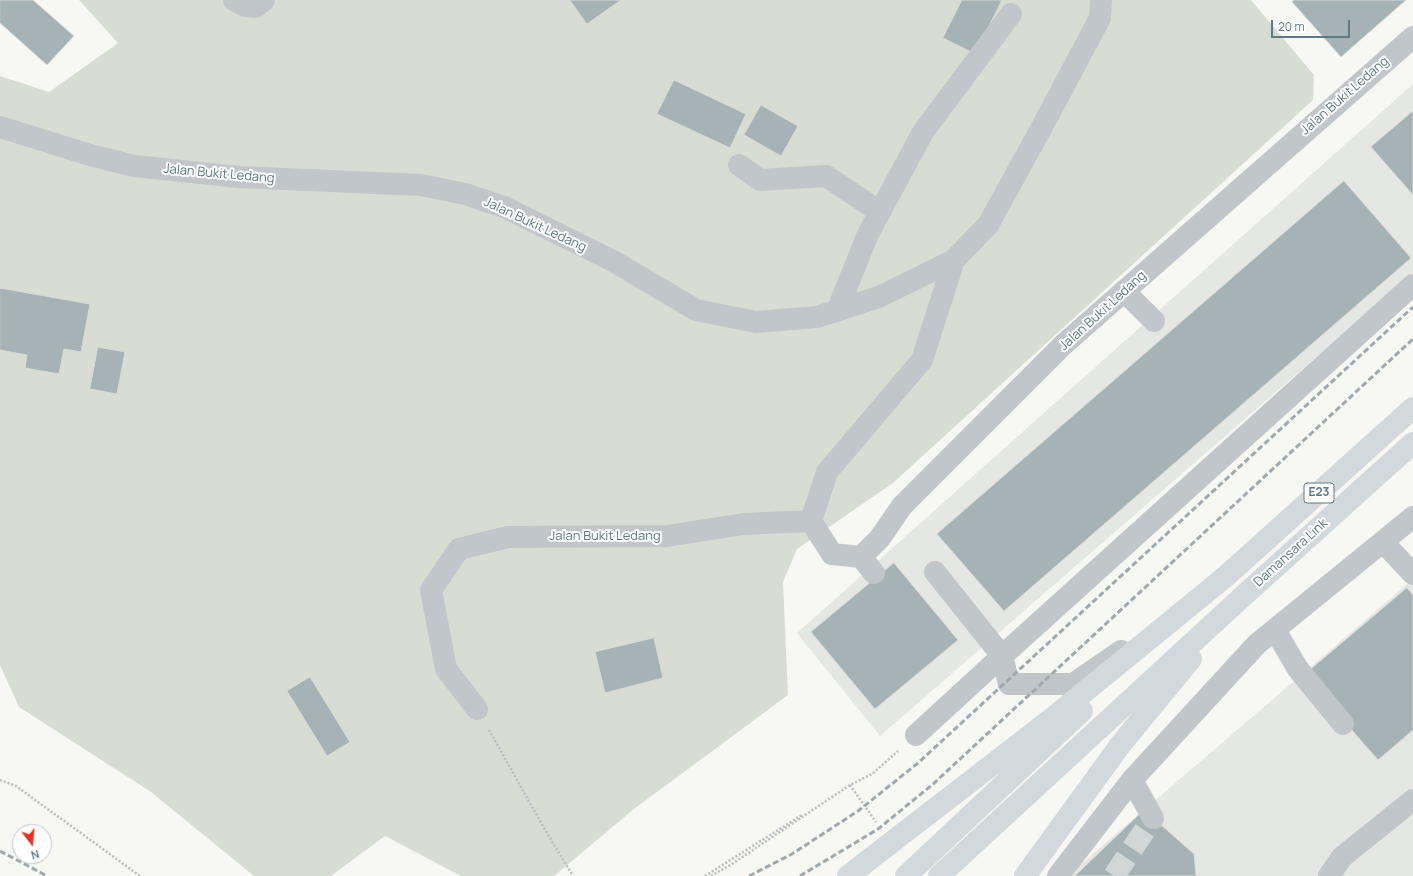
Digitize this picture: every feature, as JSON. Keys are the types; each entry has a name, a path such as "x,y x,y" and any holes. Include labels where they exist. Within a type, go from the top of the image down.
{"main road":[{"name":"Damansara Link","path":"1225,577 1413,408"},
{"name":"Damansara Link","path":"1241,598 1413,444"},
{"path":"848,876 1050,720 1225,577"},
{"path":"906,876 1225,577"},
{"path":"938,876 1241,598"},
{"path":"1025,876 1121,744 1241,598"}],"street":[{"path":"234,0 245,6 256,7 264,0"},
{"name":"Jalan Bukit Ledang","path":"0,126 90,155 134,166 239,177 420,185 465,194 504,207 594,252 696,310 756,322 817,317 879,297 954,260 988,226 1100,18 1101,0"},
{"path":"837,311 868,234 923,132 1011,14"},
{"name":"Jalan Bukit Ledang","path":"811,522 832,554 867,565 880,538 902,506 1064,345 1413,37"},
{"path":"739,165 760,180 826,176 880,212"},
{"name":"Jalan Bukit Ledang","path":"811,522 827,472 922,360 954,260"},
{"path":"916,735 1413,285"},
{"path":"1124,291 1154,321"},
{"name":"Jalan Bukit Ledang","path":"477,709 446,669 432,590 459,549 508,537 667,536 744,524 811,522"},
{"path":"1058,876 1132,780 1257,644 1383,542 1410,527"},
{"path":"1383,542 1413,574"},
{"path":"935,572 1002,656 1009,684 1073,684 1225,577"},
{"path":"1275,630 1298,669 1343,724"},
{"path":"1132,780 1154,818"},
{"path":"1329,876 1342,857 1413,800"}],"path":[{"path":"477,709 544,828 574,876"},
{"path":"705,876 850,785 872,774 916,735"},
{"path":"0,780 16,786 140,876"},
{"path":"850,785 876,822"},
{"path":"711,876 732,864 850,785"}],"shaded area":[{"path":"79,0 1251,0 1314,75 1313,100 893,483 797,549 783,582 788,695 634,809 554,876 461,876 385,836 331,876 254,876 151,792 19,707 0,665 0,76 49,92 118,43"},
{"path":"1413,84 1413,273 880,736 797,633"},
{"path":"1413,579 1413,876 1067,876"}],"building":[{"path":"0,0 33,0 74,36 47,65 0,23"},
{"path":"570,0 621,0 587,24"},
{"path":"962,0 1002,0 975,54 943,38"},
{"path":"1294,0 1406,0 1341,57 1292,2"},
{"path":"674,80 746,114 730,148 657,114"},
{"path":"761,105 798,126 781,156 744,135"},
{"path":"1413,111 1413,195 1371,147"},
{"path":"1344,181 1411,258 1004,611 937,534"},
{"path":"0,288 90,304 81,352 64,349 59,374 25,368 27,355 0,350"},
{"path":"98,347 125,352 117,394 90,389"},
{"path":"894,563 958,640 875,709 811,632"},
{"path":"1407,588 1413,595 1413,730 1378,760 1304,675"},
{"path":"654,638 663,678 605,693 595,652"},
{"path":"310,677 350,742 327,756 287,691"},
{"path":"1144,810 1194,854 1196,876 1075,876"}],"tunnel":[{"path":"1114,876 1153,818"}],"railway":[{"path":"749,876 792,854 858,811 918,763 1413,307"},
{"path":"800,876 878,829 932,785 1413,339"},
{"path":"0,851 47,876"}]}
